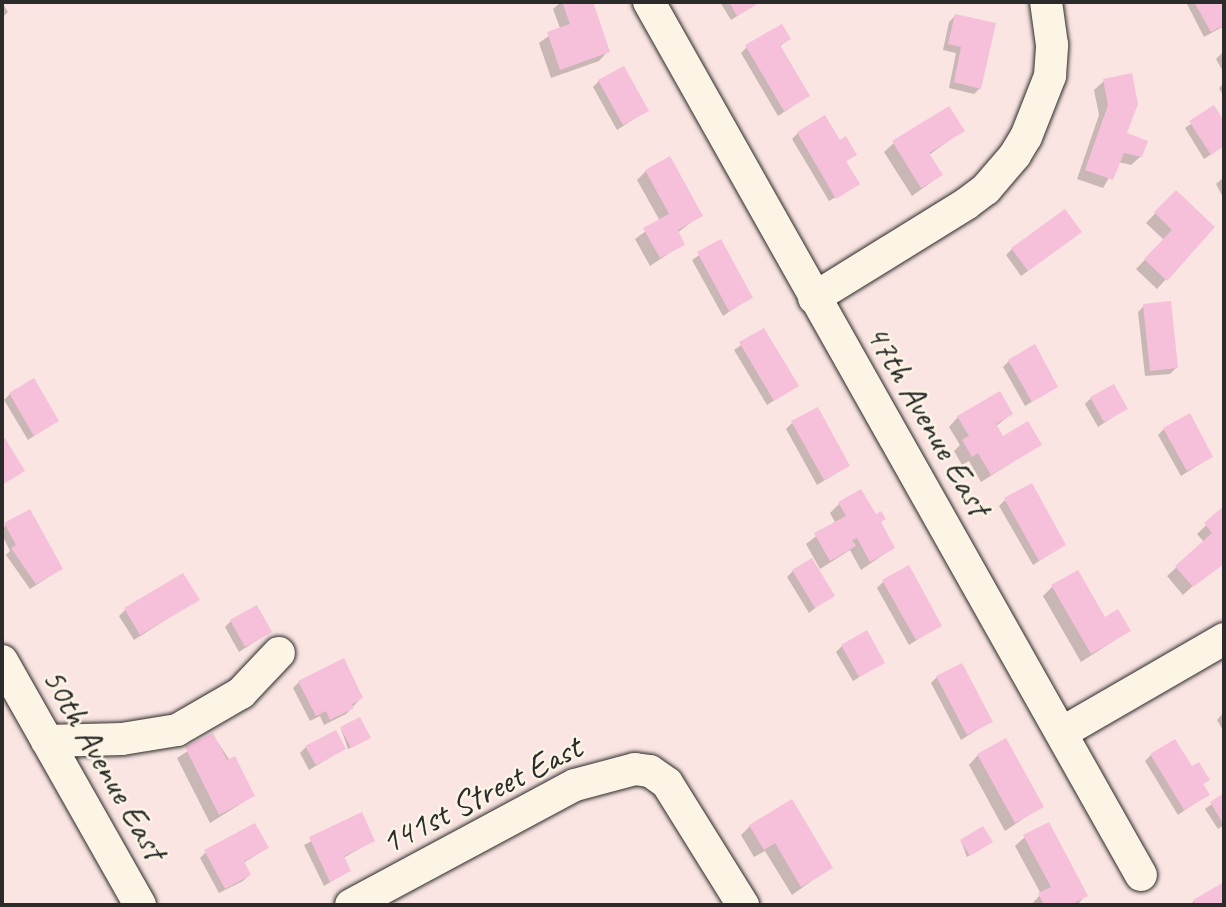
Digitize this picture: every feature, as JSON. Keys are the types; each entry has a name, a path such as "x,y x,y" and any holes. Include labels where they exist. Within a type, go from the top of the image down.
{"street":[{"name":"47th Avenue East","path":"649,2 814,298 1063,732 1141,875"},
{"path":"814,298 966,204 986,189 1014,155 1026,137 1050,76 1052,45 1046,2"},
{"path":"1063,732 1224,639"},
{"path":"47,741 122,739 177,730 241,693 279,653"},
{"name":"50th Avenue East","path":"2,661 140,905"},
{"name":"141st Street East","path":"351,905 575,785 619,770 650,771 667,783 689,813 743,905"}],"building":[{"path":"562,2 593,2 610,52 560,70 547,32 570,24"},
{"path":"729,2 761,2 737,16"},
{"path":"1194,2 1224,2 1224,25 1211,32"},
{"path":"955,14 996,23 981,89 954,82 961,47 948,44"},
{"path":"782,24 791,39 780,45 810,96 784,111 745,45"},
{"path":"624,66 649,111 623,125 598,80"},
{"path":"1132,73 1138,104 1127,133 1148,141 1142,157 1124,153 1113,180 1085,170 1108,105 1103,79"},
{"path":"1214,105 1224,121 1224,146 1211,155 1189,121"},
{"path":"949,106 965,131 929,153 943,175 921,188 892,141"},
{"path":"825,115 840,140 846,136 857,155 846,161 860,184 836,199 797,132"},
{"path":"670,156 703,216 678,230 685,245 660,258 643,228 669,214 645,170"},
{"path":"1176,190 1215,227 1167,281 1144,259 1172,230 1154,212"},
{"path":"1065,209 1082,232 1028,271 1011,248"},
{"path":"721,239 753,298 729,311 697,252"},
{"path":"1171,301 1178,368 1150,371 1143,304"},
{"path":"764,328 799,386 774,401 739,342"},
{"path":"1035,344 1058,387 1032,402 1008,360"},
{"path":"34,378 59,421 34,436 9,393"},
{"path":"1114,384 1128,409 1104,422 1090,397"},
{"path":"1000,391 1013,414 996,424 1003,436 1028,421 1042,445 991,475 978,453 972,457 962,440 969,436 957,416"},
{"path":"818,407 850,466 824,480 791,421"},
{"path":"1190,413 1213,457 1187,471 1163,428"},
{"path":"5,438 25,471 2,485 2,440"},
{"path":"1032,483 1066,545 1039,561 1004,498"},
{"path":"861,489 876,514 881,511 886,519 881,522 895,548 870,562 857,538 852,540 856,546 830,561 814,533 846,516 838,502"},
{"path":"1224,506 1224,564 1193,587 1175,566 1212,533 1204,523"},
{"path":"30,509 63,569 36,584 11,548 16,545 4,523"},
{"path":"812,558 835,596 815,608 792,570"},
{"path":"909,565 942,626 916,640 882,580"},
{"path":"1078,570 1105,617 1118,609 1131,631 1091,654 1051,585"},
{"path":"183,573 200,600 140,635 124,608"},
{"path":"257,605 272,632 245,647 230,620"},
{"path":"867,630 885,663 859,677 841,645"},
{"path":"344,658 363,698 352,704 354,708 330,720 326,711 316,716 298,681"},
{"path":"962,663 993,722 967,735 936,676"},
{"path":"360,717 371,738 351,748 340,727"},
{"path":"336,730 346,749 316,765 305,746"},
{"path":"213,733 227,760 235,756 255,796 219,815 185,747"},
{"path":"1006,738 1044,807 1015,823 977,754"},
{"path":"1175,739 1192,766 1199,762 1210,780 1203,784 1210,795 1184,810 1150,754"},
{"path":"1224,793 1224,825 1210,802"},
{"path":"792,799 833,868 801,887 775,843 764,850 749,825"},
{"path":"362,812 375,841 344,856 351,871 330,882 309,837"},
{"path":"1049,822 1088,896 1070,905 1044,905 1038,893 1051,887 1023,835"},
{"path":"255,823 269,848 244,861 251,875 225,889 204,850"},
{"path":"983,826 993,842 970,856 960,840"},
{"path":"1224,882 1224,905 1196,905 1193,900"}]}
